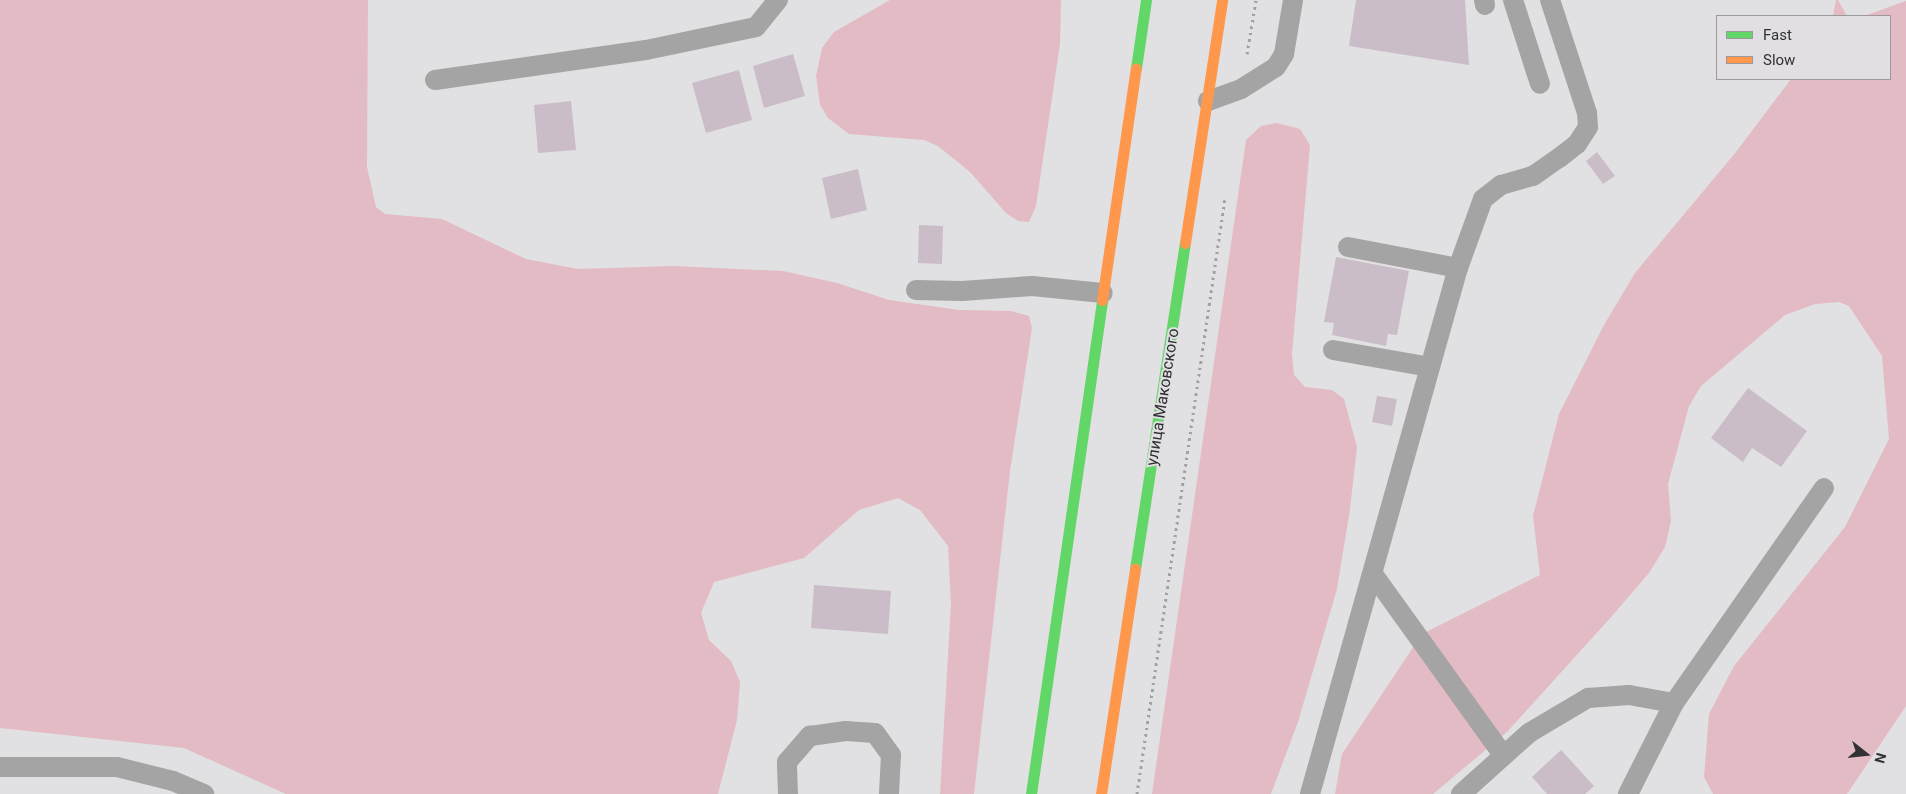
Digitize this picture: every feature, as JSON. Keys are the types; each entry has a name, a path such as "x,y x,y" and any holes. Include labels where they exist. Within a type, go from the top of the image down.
{"highway":[{"path":"1031,794 1146,0"},
{"name":"улица Маковского","path":"1101,794 1222,0"}],"lane":[{"path":"436,80 646,50 756,27 778,0"},
{"path":"1208,101 1241,89 1276,67 1284,54 1293,0"},
{"path":"1513,0 1540,84"},
{"path":"1310,794 1458,268 1484,199 1502,185 1533,176 1553,163 1578,144 1588,127 1588,113 1550,0"},
{"path":"1348,247 1458,268"},
{"path":"916,290 962,291 1032,286 1103,294"},
{"path":"1333,350 1430,367"},
{"path":"1628,794 1674,703 1824,488"},
{"path":"1373,574 1503,756"},
{"path":"1461,794 1529,732 1588,698 1629,695 1674,703"},
{"path":"788,794 787,762 810,736 846,731 875,733 891,756 889,794"},
{"path":"0,767 117,766 173,781 204,794"}],"path":[{"path":"1241,89 1256,0"},
{"path":"1137,794 1227,187"}],"shaded area":[{"path":"0,0 368,0 367,167 376,207 385,214 442,219 526,259 578,269 674,266 783,271 837,283 889,300 959,310 1011,311 1029,316 1032,328 1010,471 974,794 940,794 951,603 948,546 920,510 898,498 859,510 804,558 714,582 701,613 709,640 731,661 740,682 737,720 718,794 286,794 184,748 0,728"},
{"path":"890,0 1061,0 1060,44 1036,206 1029,222 1018,221 1006,213 970,172 938,146 924,140 849,134 828,118 820,105 816,76 822,48 834,32"},
{"path":"1836,0 1838,0 1846,15 1833,15"},
{"path":"1906,1 1906,706 1847,794 1713,794 1704,777 1709,714 1734,666 1845,527 1889,439 1882,356 1849,306 1839,302 1815,304 1785,315 1701,386 1689,406 1668,484 1671,521 1665,547 1649,573 1507,732 1433,794 1335,794 1342,754 1422,634 1540,575 1533,516 1559,414 1604,325 1635,273 1736,152 1790,80 1891,80 1891,15 1867,15"},
{"path":"1277,123 1300,129 1310,145 1292,354 1294,375 1305,387 1332,390 1344,399 1357,447 1350,509 1337,589 1298,722 1271,794 1152,794 1246,140 1261,126"}],"building":[{"path":"1356,0 1465,0 1469,65 1349,46"},
{"path":"793,54 805,96 764,108 753,66"},
{"path":"739,70 752,120 706,133 692,83"},
{"path":"571,101 576,150 538,153 534,105"},
{"path":"1597,152 1615,176 1603,184 1586,161"},
{"path":"858,169 867,210 831,219 822,178"},
{"path":"919,225 943,226 942,264 918,263"},
{"path":"1336,257 1409,271 1397,335 1388,334 1386,346 1332,335 1334,323 1324,322"},
{"path":"1748,388 1807,431 1781,467 1752,448 1743,462 1711,438"},
{"path":"1377,396 1397,399 1392,426 1372,422"},
{"path":"814,585 891,591 888,634 811,628"},
{"path":"1561,750 1594,786 1585,794 1547,794 1532,777"}],"traffic: fast":[{"path":"1136,68 1146,0"},
{"path":"1135,569 1185,243"},
{"path":"1031,794 1102,300"}],"traffic: slow":[{"path":"1185,243 1222,0"},
{"path":"1102,300 1136,68"},
{"path":"1101,794 1135,569"}]}
